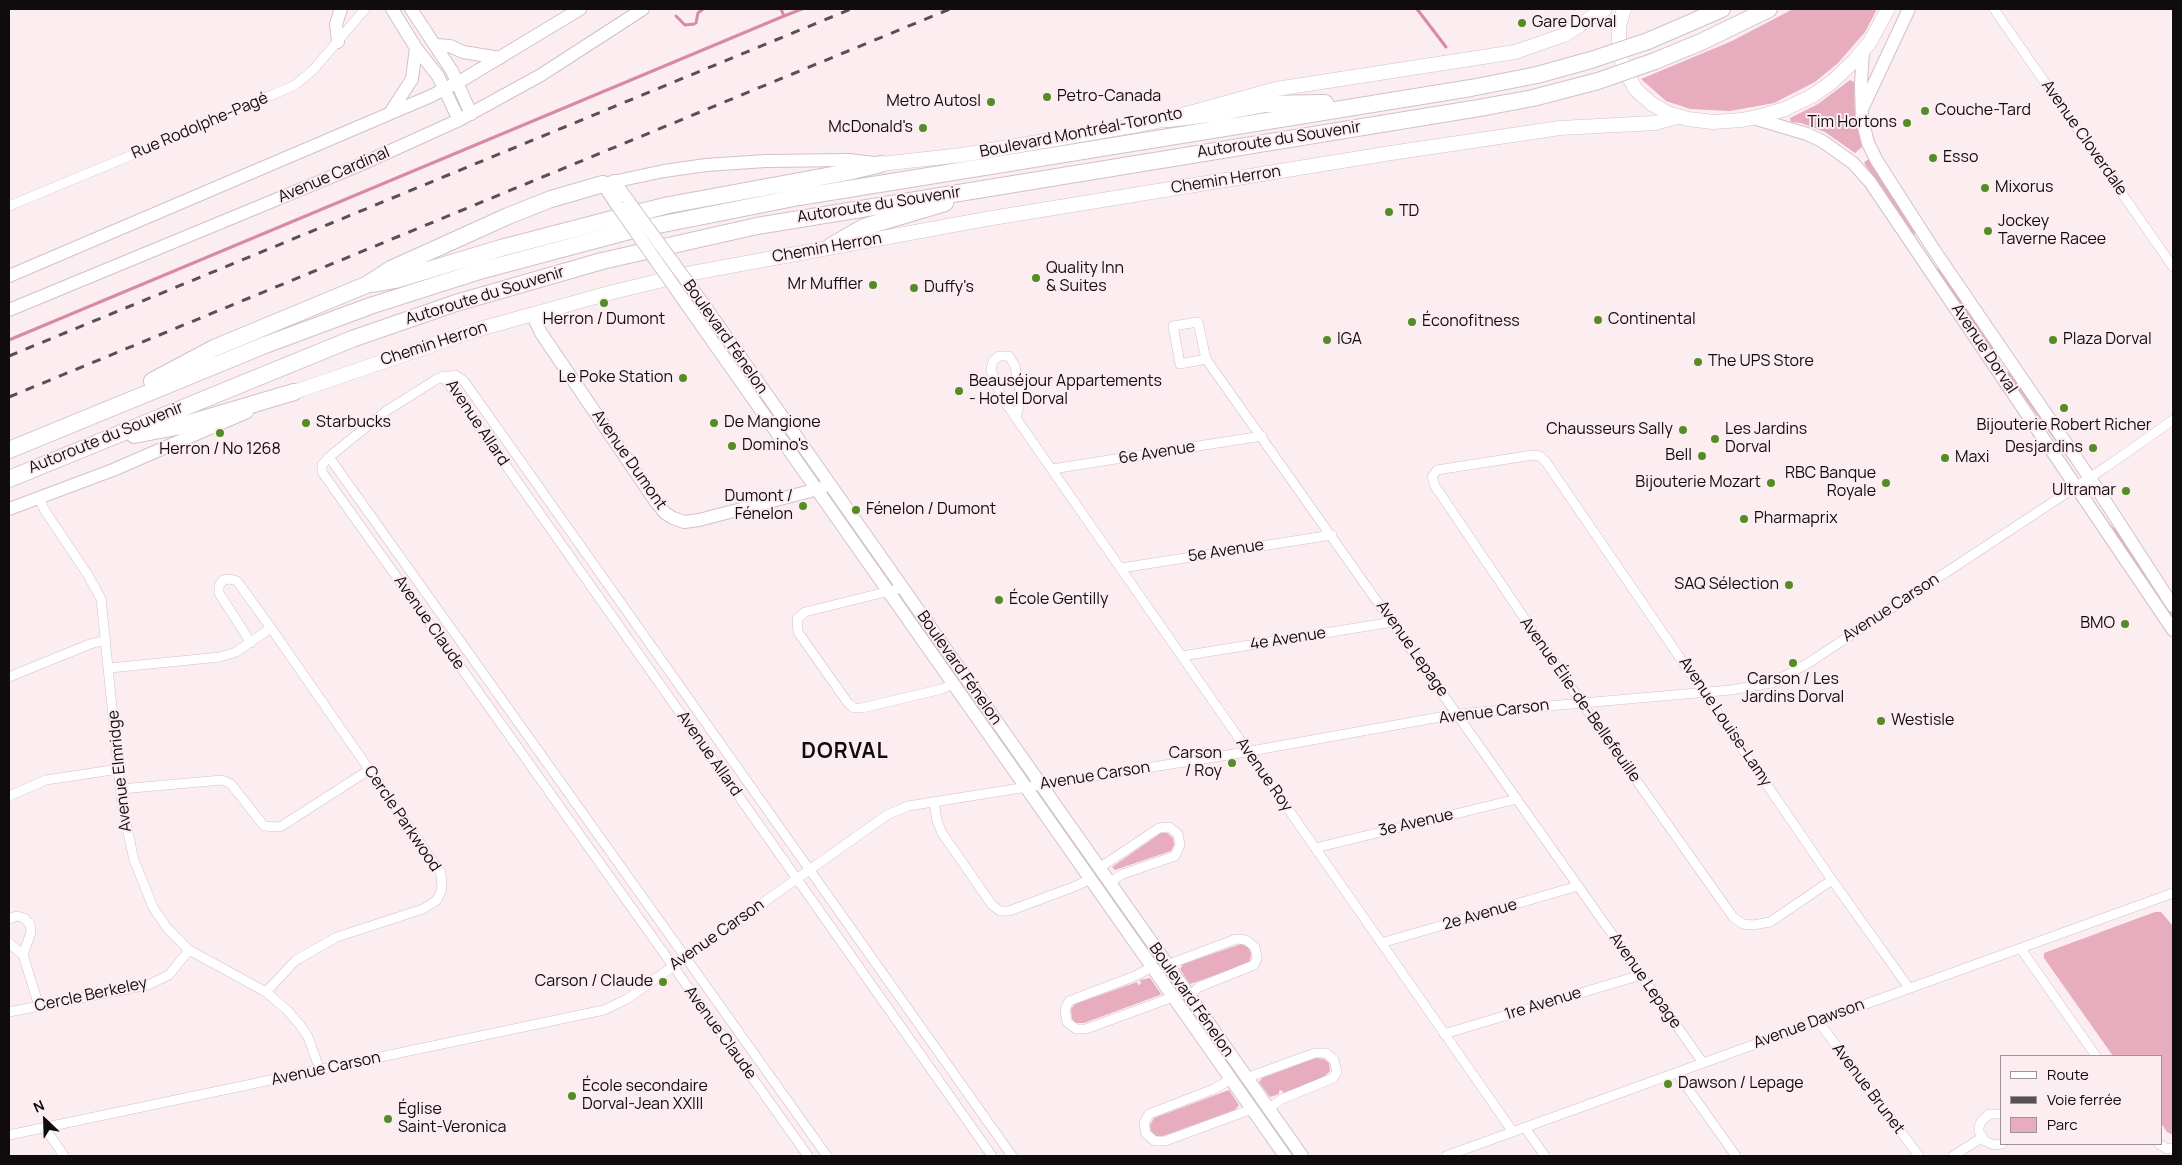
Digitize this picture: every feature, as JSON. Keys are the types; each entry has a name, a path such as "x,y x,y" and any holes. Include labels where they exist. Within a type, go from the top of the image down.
{"highway":[{"name":"Autoroute du Souvenir","path":"9,450 265,345 362,309 483,270 633,230 790,198 1388,102 1513,80 1591,60 1648,41 1722,9"},
{"name":"Autoroute du Souvenir","path":"9,479 326,349 428,312 546,276 654,248 757,226 1508,103 1598,81 1701,42 1769,9"},
{"path":"1168,119 1265,104 1388,102"},
{"path":"366,285 395,280 492,250 612,219 695,200 848,172 881,164"},
{"path":"75,423 214,348 366,285 391,269 508,216 560,196 608,183"},
{"path":"831,246 864,227 996,187"},
{"path":"100,441 176,427 294,392"}],"main road":[{"name":"Boulevard Montréal-Toronto","path":"881,164 980,152 1168,119 1276,89 1524,50 1572,31 1605,9"},
{"path":"1624,9 1620,26 1619,47 1626,73 1636,90 1661,110 1678,117 1713,122 1753,118 1785,109 1812,96 1845,71 1863,51 1876,33 1888,9"},
{"name":"Chemin Herron","path":"294,392 428,345 532,314 658,280 831,246 1086,202 1505,136 1577,127 1655,123 1678,117"}],"street":[{"path":"338,42 336,24 341,9"},
{"name":"Rue Rodolphe-Pagé","path":"9,206 287,89 309,74 365,9"},
{"path":"392,9 416,48 430,64 445,89 459,120"},
{"path":"411,9 452,71 471,114"},
{"path":"9,276 445,89 580,9"},
{"name":"Avenue Cardinal","path":"9,310 368,161 459,120 559,64 643,9"},
{"path":"1862,109 1909,9"},
{"name":"Avenue Cloverdale","path":"1994,9 2173,267"},
{"path":"436,45 450,46 463,52 500,58"},
{"path":"390,113 412,79 416,48"},
{"name":"Avenue Dorval","path":"1863,51 1862,109 1868,143 1889,180 2007,358 2089,477 2173,606"},
{"name":"Avenue Dorval","path":"1753,118 1808,134 1822,141 1843,155 1864,175 1890,209 2173,630"},
{"name":"Boulevard Montréal-Toronto","path":"608,183 690,167 736,163 849,160 881,164"},
{"name":"Boulevard Fénelon","path":"608,183 685,302 1285,1156"},
{"name":"Boulevard Fénelon","path":"623,204 699,298 1302,1156"},
{"name":"Avenue Dumont","path":"532,314 541,333 656,502 665,513 673,518 684,522 699,520 816,490 828,484"},
{"name":"Avenue Lepage","path":"1206,359 1180,364 1173,326 1198,322 1206,359 1703,1063"},
{"name":"Avenue Roy","path":"1016,418 1019,406 1019,388 1015,366 1009,356 999,356 993,361 991,370 1002,398 1513,1132"},
{"name":"Avenue Allard","path":"443,376 455,375 464,381 1012,1156"},
{"path":"329,457 386,410 428,383 443,376"},
{"name":"Avenue Allard","path":"443,376 992,1156"},
{"name":"Chemin Herron","path":"9,509 129,463 294,392"},
{"name":"Avenue Carson","path":"9,1135 604,1010 627,999 892,812 908,806 1248,752 1457,714 1757,687 1783,678 2173,420"},
{"name":"6e Avenue","path":"1052,470 1262,436"},
{"name":"Avenue Élie-de-Bellefeuille","path":"1540,456 1533,455 1437,470 1432,477 1435,486 1581,702 1732,918 1743,924 1753,925 1770,922 1832,880"},
{"name":"Avenue Louise-Lamy","path":"1540,456 1705,692 1832,880 1909,988"},
{"name":"Avenue Claude","path":"821,1148 808,1156 673,967 322,472 322,465 329,457 827,1156"},
{"name":"Avenue Elmridge","path":"39,498 45,511 98,592 103,607 121,789 128,838 134,860 153,906 167,928 189,950 266,992 300,1024 308,1037 320,1070"},
{"name":"5e Avenue","path":"1121,568 1332,535"},
{"path":"567,552 579,544"},
{"name":"Cercle Parkwood","path":"251,643 219,593 219,586 224,580 230,578 237,581 271,628 441,873 442,889 437,900 423,909 337,937 296,960 266,992"},
{"path":"902,588 802,614 796,622 798,632 848,703 854,708 862,708 942,689 953,684"},
{"name":"4e Avenue","path":"1182,656 1393,622"},
{"path":"110,668 220,657 236,652 271,628"},
{"path":"9,677 90,644 106,640"},
{"path":"677,709 690,701"},
{"path":"9,796 46,780 119,769"},
{"path":"121,789 222,780 231,784 264,826 280,827 369,770"},
{"path":"546,788 559,780"},
{"name":"3e Avenue","path":"1315,848 1517,799"},
{"path":"934,802 937,822 942,833 992,905 1000,911 1009,911 1090,879"},
{"path":"1099,868 1159,828 1169,827 1178,834 1180,845 1175,856 1123,874 1116,878 1111,885"},
{"name":"2e Avenue","path":"1381,943 1578,886"},
{"name":"Avenue Dawson","path":"1446,1156 1909,988 2172,897"},
{"path":"9,919 17,916 24,918 30,924 31,932 23,955"},
{"path":"1167,965 1236,939 1246,940 1255,947 1257,958 1254,965 1199,987 1189,996"},
{"path":"9,943 23,955 38,1006"},
{"path":"2021,949 2095,1055"},
{"name":"Cercle Berkeley","path":"9,1012 148,985 169,975 189,950"},
{"path":"1152,967 1135,976 1070,1001 1065,1010 1067,1022 1076,1029 1086,1029 1173,997"},
{"name":"1re Avenue","path":"1444,1034 1641,975"},
{"name":"Avenue Brunet","path":"1818,1021 1919,1156"},
{"path":"1246,1078 1315,1053 1326,1054 1334,1060 1336,1072 1333,1078 1282,1099 1268,1109"},
{"path":"1677,1073 1736,1156"},
{"path":"940,1083 954,1074"},
{"path":"1231,1079 1214,1089 1149,1114 1144,1123 1146,1134 1154,1142 1165,1142 1252,1109"},
{"path":"2000,1114 1994,1113 1984,1117 1979,1127 1981,1138 1989,1144 2000,1144"},
{"path":"45,1128 64,1156"},
{"path":"1525,1128 1545,1156"},
{"path":"1953,1156 1981,1138"},
{"path":"2161,1145 2173,1148"}],"green space":[{"path":"1793,9 1877,9 1865,32 1838,63 1815,82 1774,103 1730,111 1690,109 1666,101 1641,79 1732,41"},
{"path":"1850,80 1854,82 1855,116 1863,146 1855,153 1825,132 1801,123 1791,122 1790,118 1818,104"},
{"path":"1870,160 1916,233 1914,235 1864,163"},
{"path":"1939,268 1996,351 1993,353 1936,269"},
{"path":"2010,372 2072,462 2071,463 2007,373"},
{"path":"2106,520 2119,533 2173,616 2173,620"},
{"path":"1161,833 1167,833 1173,838 1174,845 1171,851 1115,870 1112,867"},
{"path":"2155,912 2161,912 2173,926 2173,1135 2167,1132 2162,1124 2162,1055 2112,1055 2044,958 2044,953"},
{"path":"1241,944 1248,947 1251,953 1250,961 1244,965 1190,984 1180,969 1183,964"},
{"path":"1150,978 1160,995 1084,1023 1076,1023 1072,1019 1071,1009 1075,1004 1137,982 1138,985 1141,984 1140,980"},
{"path":"1316,1058 1324,1059 1329,1063 1330,1071 1323,1078 1283,1093 1282,1090 1279,1091 1279,1094 1270,1097 1259,1082 1262,1078"},
{"path":"1229,1090 1239,1105 1235,1110 1163,1136 1156,1136 1151,1131 1150,1125 1154,1118"}],"waterway":[{"path":"676,16 685,25 694,24 696,23 698,13 703,9"},
{"path":"781,9 784,16 802,9"},
{"path":"1417,9 1446,47"},
{"path":"9,340 784,16"}],"railway":[{"path":"9,356 851,9"},
{"path":"9,397 950,9"}],"place":[{"name":"Gare Dorval","path":"1522,23"},
{"name":"Petro-Canada","path":"1047,97"},
{"name":"Metro Autosl","path":"991,102"},
{"name":"Couche-Tard","path":"1925,111"},
{"name":"Tim Hortons","path":"1907,123"},
{"name":"McDonald's","path":"923,128"},
{"name":"Esso","path":"1933,158"},
{"name":"Mixorus","path":"1985,188"},
{"name":"TD","path":"1389,212"},
{"name":"Jockey Taverne Racee","path":"1988,231"},
{"name":"Quality Inn & Suites","path":"1036,278"},
{"name":"Mr Muffler","path":"873,285"},
{"name":"Duffy's","path":"914,288"},
{"name":"Herron / Dumont","path":"604,303"},
{"name":"Continental","path":"1598,320"},
{"name":"Éconofitness","path":"1412,322"},
{"name":"IGA","path":"1327,340"},
{"name":"Plaza Dorval","path":"2053,340"},
{"name":"The UPS Store","path":"1698,362"},
{"name":"Le Poke Station","path":"683,378"},
{"name":"Beauséjour Appartements - Hotel Dorval","path":"959,391"},
{"name":"Bijouterie Robert Richer","path":"2064,408"},
{"name":"Starbucks","path":"306,423"},
{"name":"De Mangione","path":"714,423"},
{"name":"Chausseurs Sally","path":"1683,430"},
{"name":"Herron / No 1268","path":"220,433"},
{"name":"Les Jardins Dorval","path":"1715,439"},
{"name":"Domino's","path":"732,446"},
{"name":"Desjardins","path":"2093,448"},
{"name":"Bell","path":"1702,456"},
{"name":"Maxi","path":"1945,458"},
{"name":"Bijouterie Mozart","path":"1771,483"},
{"name":"RBC Banque Royale","path":"1886,483"},
{"name":"Ultramar","path":"2126,491"},
{"name":"Dumont / Fénelon","path":"803,506"},
{"name":"Fénelon / Dumont","path":"856,510"},
{"name":"Pharmaprix","path":"1744,519"},
{"name":"SAQ Sélection","path":"1789,585"},
{"name":"École Gentilly","path":"999,600"},
{"name":"BMO","path":"2125,624"},
{"name":"Carson / Les Jardins Dorval","path":"1793,663"},
{"name":"Westisle","path":"1881,721"},
{"name":"Carson / Roy","path":"1232,763"},
{"name":"Carson / Claude","path":"663,982"},
{"name":"Dawson / Lepage","path":"1668,1084"},
{"name":"École secondaire Dorval-Jean XXIII","path":"572,1096"},
{"name":"Église Saint-Veronica","path":"388,1119"}],"district":[{"name":"DORVAL","path":"845,752"}]}
